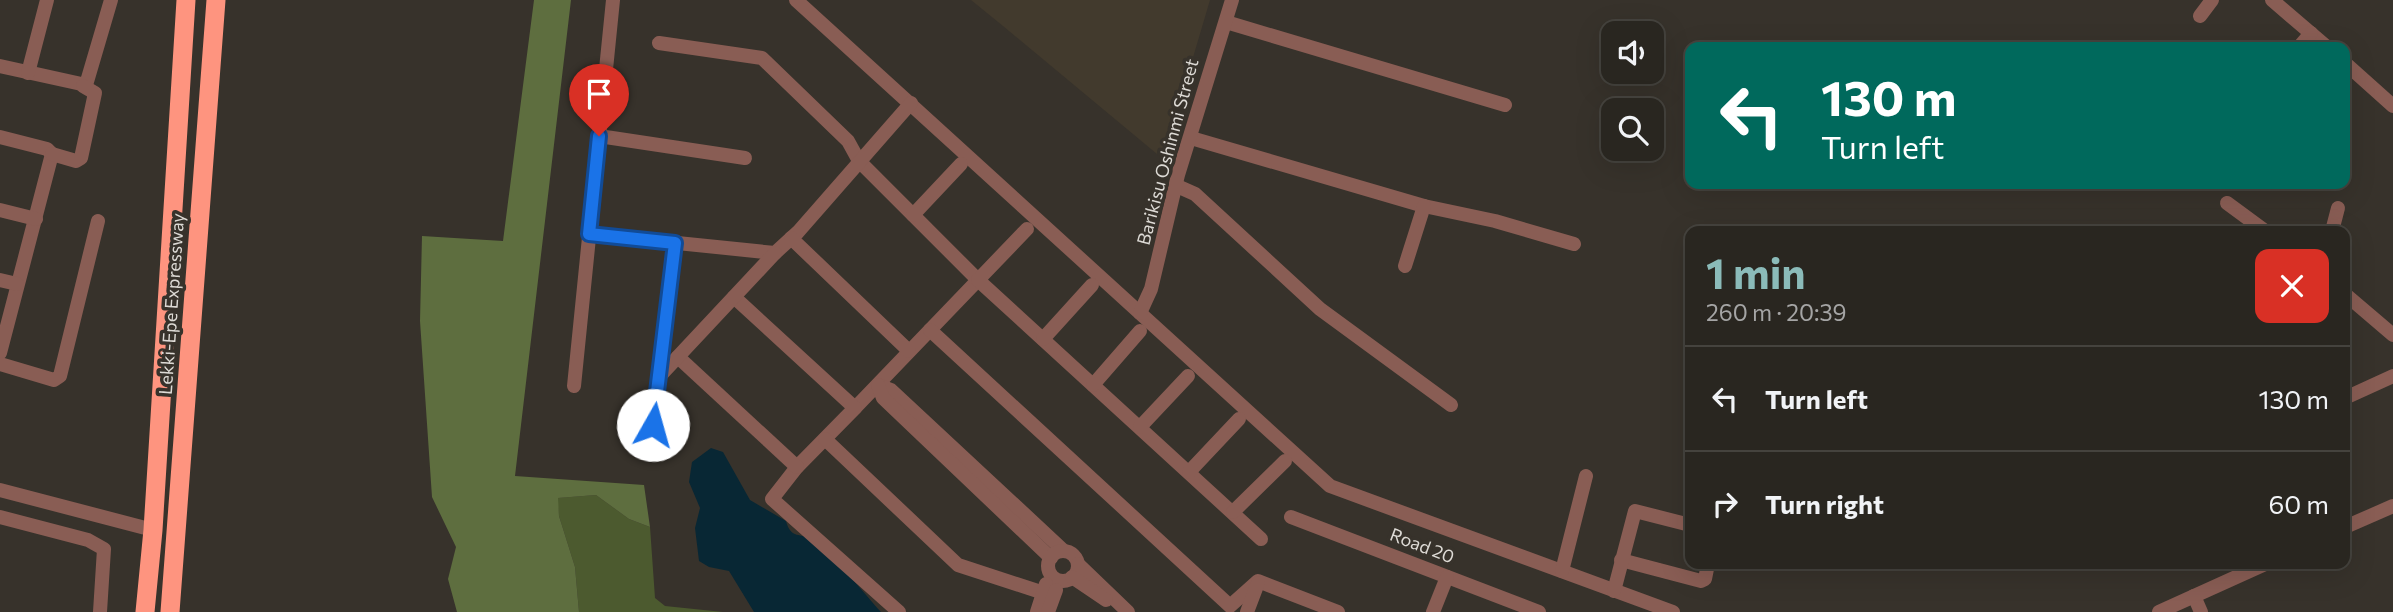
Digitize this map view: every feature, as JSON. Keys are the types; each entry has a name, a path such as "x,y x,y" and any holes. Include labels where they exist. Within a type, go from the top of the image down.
{"highway":[{"name":"Lekki-Epe Expressway","path":"145,612 153,530 186,0"},
{"name":"Lekki-Epe Expressway","path":"170,612 216,0"}],"street":[{"path":"27,73 47,0"},
{"path":"83,86 89,82 111,0"},
{"path":"574,386 613,0"},
{"path":"796,0 1330,486 1673,612"},
{"name":"Barikisu Oshinmi Street","path":"1140,313 1154,279 1164,230 1232,0"},
{"path":"2200,16 2212,0"},
{"path":"2272,0 2321,42"},
{"path":"1226,22 1505,105"},
{"path":"2304,42 2311,33"},
{"path":"659,43 762,58 848,141 859,161 978,280 1261,539"},
{"path":"0,66 83,86 96,93 81,159 52,154 47,149 0,137"},
{"path":"2350,67 2393,106"},
{"path":"658,377 795,235 911,103"},
{"path":"599,136 745,158"},
{"path":"1191,138 1424,206 1494,221 1574,244"},
{"path":"52,154 0,354 44,378 54,380 60,376 98,221"},
{"path":"913,215 961,164"},
{"path":"1177,186 1195,194 1320,309 1451,405"},
{"path":"2227,203 2258,226"},
{"path":"1405,266 1424,206"},
{"path":"2333,226 2338,208"},
{"path":"0,210 36,219"},
{"path":"899,612 774,502 772,495 1027,229"},
{"path":"589,234 775,253"},
{"path":"795,235 912,348"},
{"path":"650,448 675,243"},
{"path":"0,280 17,284"},
{"path":"1043,339 1092,285"},
{"path":"734,297 855,408"},
{"path":"2350,298 2393,335"},
{"path":"930,330 1227,609 1258,581"},
{"path":"1093,385 1140,331"},
{"path":"678,357 797,467"},
{"path":"1140,427 1188,376"},
{"path":"2350,396 2393,376"},
{"path":"878,385 891,390 1063,567 1126,612"},
{"path":"1189,472 1239,419"},
{"path":"825,439 958,565 1048,594"},
{"path":"1233,512 1285,461"},
{"path":"1562,571 1586,476"},
{"path":"0,490 153,530"},
{"path":"2350,525 2393,506"},
{"path":"1614,591 1635,511 1685,524"},
{"path":"0,517 88,540 104,549 100,612"},
{"name":"Road 20","path":"1291,517 1539,612"},
{"path":"1621,560 1701,581 1705,579 1707,569"},
{"path":"1037,612 1063,567"},
{"path":"2159,612 2254,569"},
{"path":"1433,612 1447,577"},
{"path":"1258,581 1329,610"},
{"path":"1247,612 1258,581"},
{"path":"1048,594 1048,612"},
{"path":"2194,596 2201,612"}],"shaded area":[{"path":"971,0 1210,0 1163,159 1003,26"}],"green space":[{"path":"534,0 571,0 515,476 644,485 650,527 629,519 596,495 558,498 559,516 575,567 579,612 457,612 448,579 456,547 432,497 420,321 422,236 503,241"},
{"path":"596,495 629,519 650,527 655,598 665,606 723,612 579,612 575,567 559,516 557,498"}],"water":[{"path":"711,448 723,452 750,500 786,521 793,533 814,540 820,545 881,612 754,612 729,571 709,567 699,561 695,528 700,508 689,482 692,462"}],"route":[{"path":"599,136 589,234 675,243 653,425"}]}
